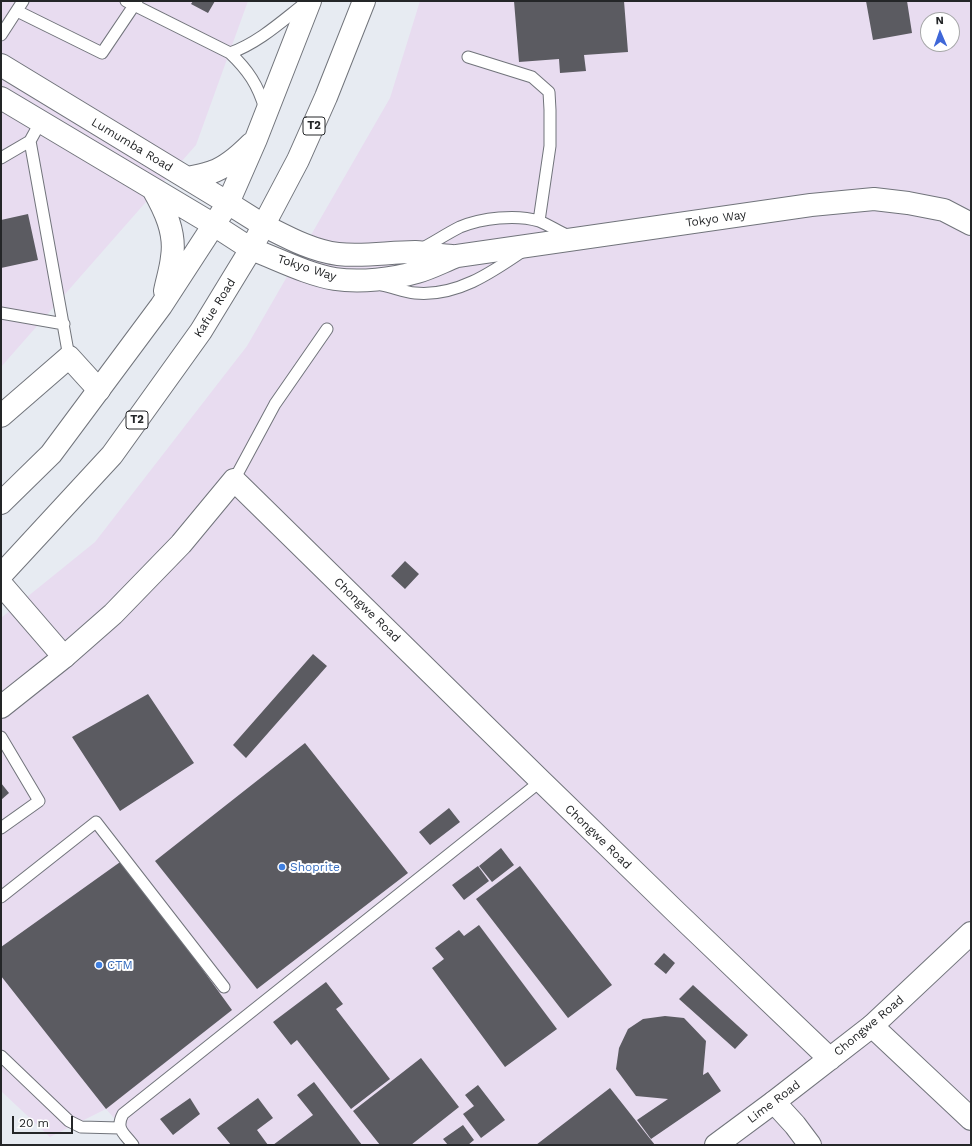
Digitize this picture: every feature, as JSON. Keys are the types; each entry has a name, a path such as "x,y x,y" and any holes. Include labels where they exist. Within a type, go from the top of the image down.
{"main road":[{"path":"1,503 51,454 161,306 228,203 256,139 309,1"},
{"name":"Kafue Road","path":"1,574 112,455 202,331 251,249 298,160 326,97 364,1"},
{"name":"Lumumba Road","path":"1,65 263,225"},
{"path":"1,98 214,225 251,249"},
{"path":"188,178 214,172 239,155 256,139"},
{"path":"153,189 162,205 172,236 172,256 161,306"},
{"name":"Tokyo Way","path":"263,225 292,240 337,254 370,255 415,252 457,256 811,205 874,199 908,203 944,210 971,224"},
{"name":"Tokyo Way","path":"251,249 308,271 335,279 366,281 418,272 457,256"},
{"path":"1,416 69,357 99,390"},
{"path":"1,707 64,657 112,614 181,544 234,480"},
{"name":"Chongwe Road","path":"234,480 541,781 830,1059 872,1026 971,933"},
{"path":"1,584 64,657"},
{"path":"872,1026 971,1119"},
{"name":"Lime Road","path":"716,1145 830,1059"},
{"path":"774,1102 795,1125 810,1145"}],"lane":[{"path":"1,35 23,1"},
{"path":"230,52 244,48 309,1"},
{"path":"17,11 102,53 132,2 230,52 243,65 253,79 261,96 266,113"},
{"path":"468,57 532,77 549,92 550,146 539,221"},
{"path":"1,158 30,141 41,121"},
{"path":"30,141 69,357"},
{"path":"415,252 460,228 474,223 517,217 539,221 574,239"},
{"path":"366,281 415,293 431,293 452,290 475,281 494,271 532,245"},
{"path":"1,314 64,324"},
{"path":"234,480 276,404 327,329"},
{"path":"1,737 39,801 1,828"},
{"path":"133,1145 120,1128 119,1122 123,1114 541,781"},
{"path":"1,897 96,822 224,987"},
{"path":"1,1056 69,1121 81,1127 120,1128"}],"shaded area":[{"path":"1,1 248,1 196,145 1,367"},
{"path":"420,1 971,1 971,1145 138,1145 106,1109 50,1137 1,1091 1,618 95,542 247,346 390,98"}],"building":[{"path":"193,1 215,1 208,13 191,4"},
{"path":"514,1 624,1 628,52 584,55 586,71 560,73 559,59 519,62"},
{"path":"866,1 907,1 912,33 873,40"},
{"path":"28,214 38,260 1,268 1,220"},
{"path":"405,561 419,574 405,589 391,576"},
{"path":"313,654 327,666 246,758 233,745"},
{"path":"148,694 194,763 120,811 72,737"},
{"name":"Shoprite","path":"305,743 408,873 257,989 155,861"},
{"path":"1,783 9,793 1,800"},
{"path":"449,808 460,822 430,845 419,832"},
{"path":"501,848 514,865 492,882 479,866"},
{"path":"123,860 232,1010 106,1109 1,976 1,947"},
{"path":"478,866 489,881 464,900 452,885"},
{"path":"520,866 612,985 568,1018 476,899"},
{"path":"479,925 557,1029 505,1067 432,968 444,959 435,948 459,930 464,936"},
{"path":"664,953 675,963 666,974 654,964"},
{"path":"326,982 343,1004 336,1009 390,1079 351,1109 297,1040 291,1045 273,1022"},
{"path":"693,985 748,1035 735,1049 679,999"},
{"path":"665,1016 684,1018 706,1041 703,1075 708,1072 721,1091 651,1139 637,1120 668,1099 636,1096 616,1069 619,1048 628,1029 643,1019"},
{"path":"421,1058 459,1107 411,1145 380,1145 353,1111"},
{"path":"314,1082 362,1145 273,1145 313,1115 297,1095"},
{"path":"478,1085 505,1120 481,1138 463,1114 474,1106 465,1095"},
{"path":"610,1088 655,1145 536,1145"},
{"path":"190,1098 200,1114 173,1135 160,1119"},
{"path":"258,1098 273,1118 257,1130 268,1145 231,1145 217,1128"},
{"path":"463,1125 474,1140 468,1145 448,1145 443,1139"}],"place":[{"name":"Shoprite","path":"282,867"},
{"name":"CTM","path":"99,965"}]}
